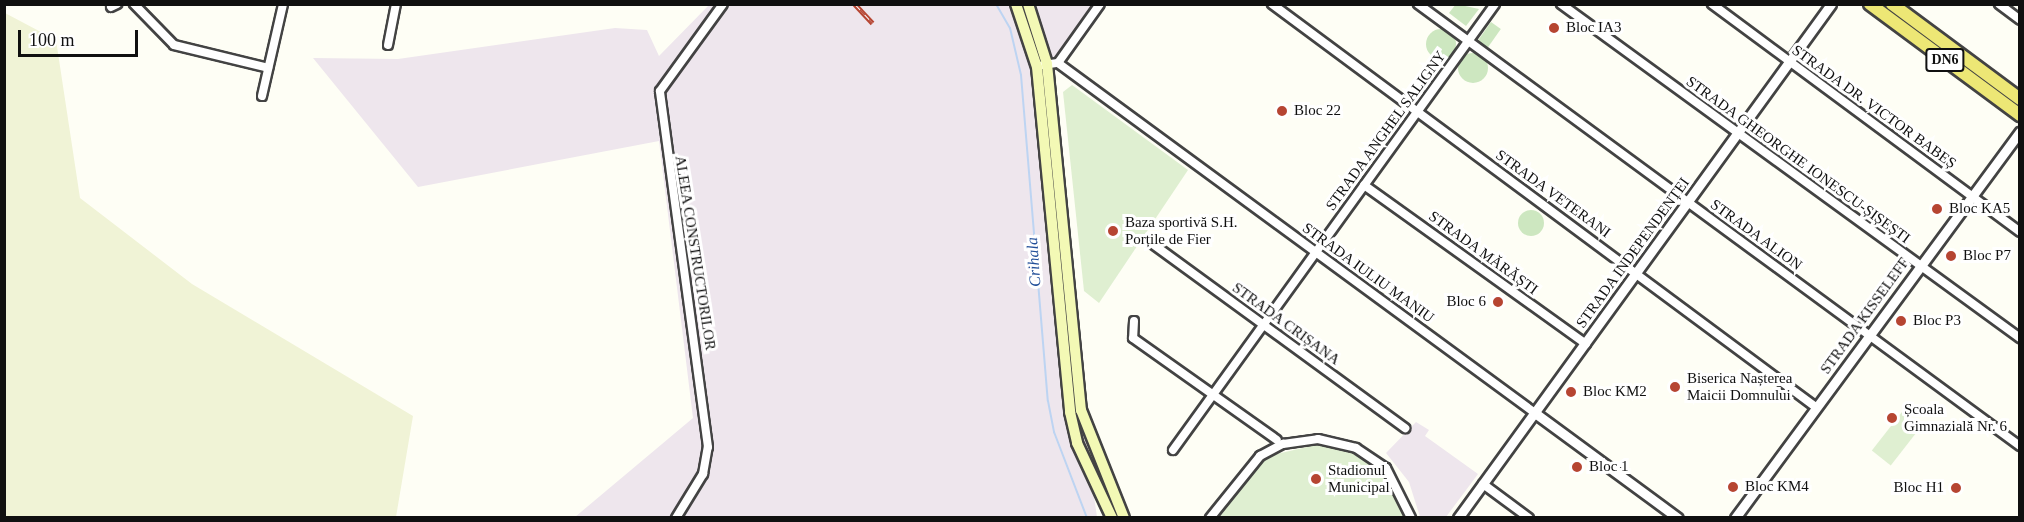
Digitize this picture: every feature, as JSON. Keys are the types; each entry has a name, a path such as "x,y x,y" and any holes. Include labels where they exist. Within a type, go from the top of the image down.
{"main road":[{"path":"1016,4 1048,65 1070,412 1077,443 1112,518"},
{"path":"1028,4 1048,65 1081,410 1124,518"},
{"name":"DN6","path":"1870,4 2019,115"},
{"name":"DN6","path":"1892,4 2019,99"}],"street":[{"path":"134,4 174,45 268,68"},
{"path":"262,96 283,4"},
{"path":"388,45 396,4"},
{"name":"ALEEA CONSTRUCTORILOR","path":"676,518 703,474 708,447 660,92 723,4"},
{"path":"1048,65 1100,4"},
{"name":"STRADA VETERANI","path":"1272,4 1637,272 1817,408"},
{"name":"STRADA ALION","path":"1418,4 2019,446"},
{"name":"STRADA ANGHEL SALIGNY","path":"1173,450 1496,4"},
{"name":"STRADA GHEORGHE IONESCU-ȘIȘEȘTI","path":"1561,4 2019,338"},
{"name":"STRADA DR. VICTOR BABEȘ","path":"1712,4 2019,232"},
{"name":"STRADA INDEPENDENȚEI","path":"1458,518 1831,4"},
{"path":"1999,4 2019,20"},
{"name":"STRADA IULIU MANIU","path":"1048,65 1315,253 1678,518"},
{"name":"STRADA KISSELEFF","path":"1735,518 2019,132"},
{"name":"STRADA MĂRĂȘTI","path":"1364,185 1586,344"},
{"name":"STRADA CRIȘANA","path":"1150,242 1405,428"},
{"path":"1134,321 1133,338 1278,440"},
{"path":"1210,518 1260,456 1283,444 1318,439 1356,448 1386,468 1411,518"},
{"path":"1483,484 1529,518"}],"shaded area":[{"path":"709,5 1096,5 1055,67 1071,339 1097,517 575,517 693,418 659,141 418,187 313,58 398,59 615,28 647,30 659,56"},
{"path":"1416,422 1429,430 1425,436 1478,474 1446,517 1420,517 1409,482 1386,453"}],"green space":[{"path":"1456,4 1479,9 1466,26 1449,13"},
{"path":"5,13 56,40 80,198 192,284 413,416 396,517 5,517"},
{"path":"1491,22 1501,29 1485,51 1476,44"},
{"path":"1441,29 1452,33 1456,44 1452,55 1441,59 1430,55 1426,44 1430,33"},
{"path":"1473,53 1484,57 1488,68 1484,79 1473,83 1462,79 1458,68 1462,57"},
{"name":"Baza sportivă S.H. Porțile de Fier","path":"1072,85 1188,170 1099,303 1084,291 1063,92"},
{"path":"1531,210 1540,214 1544,223 1540,232 1531,236 1522,232 1518,223 1522,214"},
{"path":"1902,412 1921,427 1891,465 1872,451"},
{"name":"Stadionul Municipal","path":"1320,444 1358,454 1381,471 1406,517 1215,518 1268,456"}],"waterway":[{"name":"Crihala","path":"996,4 1010,28 1021,75 1048,401 1054,432 1087,518"}],"railway":[{"path":"855,4 873,23"}],"place":[{"name":"Bloc IA3","path":"1554,28"},
{"name":"Bloc 22","path":"1282,111"},
{"name":"Bloc KA5","path":"1937,209"},
{"name":"Baza sportivă S.H. Porțile de Fier","path":"1113,231"},
{"name":"Bloc P7","path":"1951,256"},
{"name":"Bloc 6","path":"1498,302"},
{"name":"Bloc P3","path":"1901,321"},
{"name":"Biserica Nașterea Maicii Domnului","path":"1675,387"},
{"name":"Bloc KM2","path":"1571,392"},
{"name":"Școala Gimnazială Nr. 6","path":"1892,418"},
{"name":"Bloc 1","path":"1577,467"},
{"name":"Stadionul Municipal","path":"1316,479"},
{"name":"Bloc KM4","path":"1733,487"},
{"name":"Bloc H1","path":"1956,488"}]}
